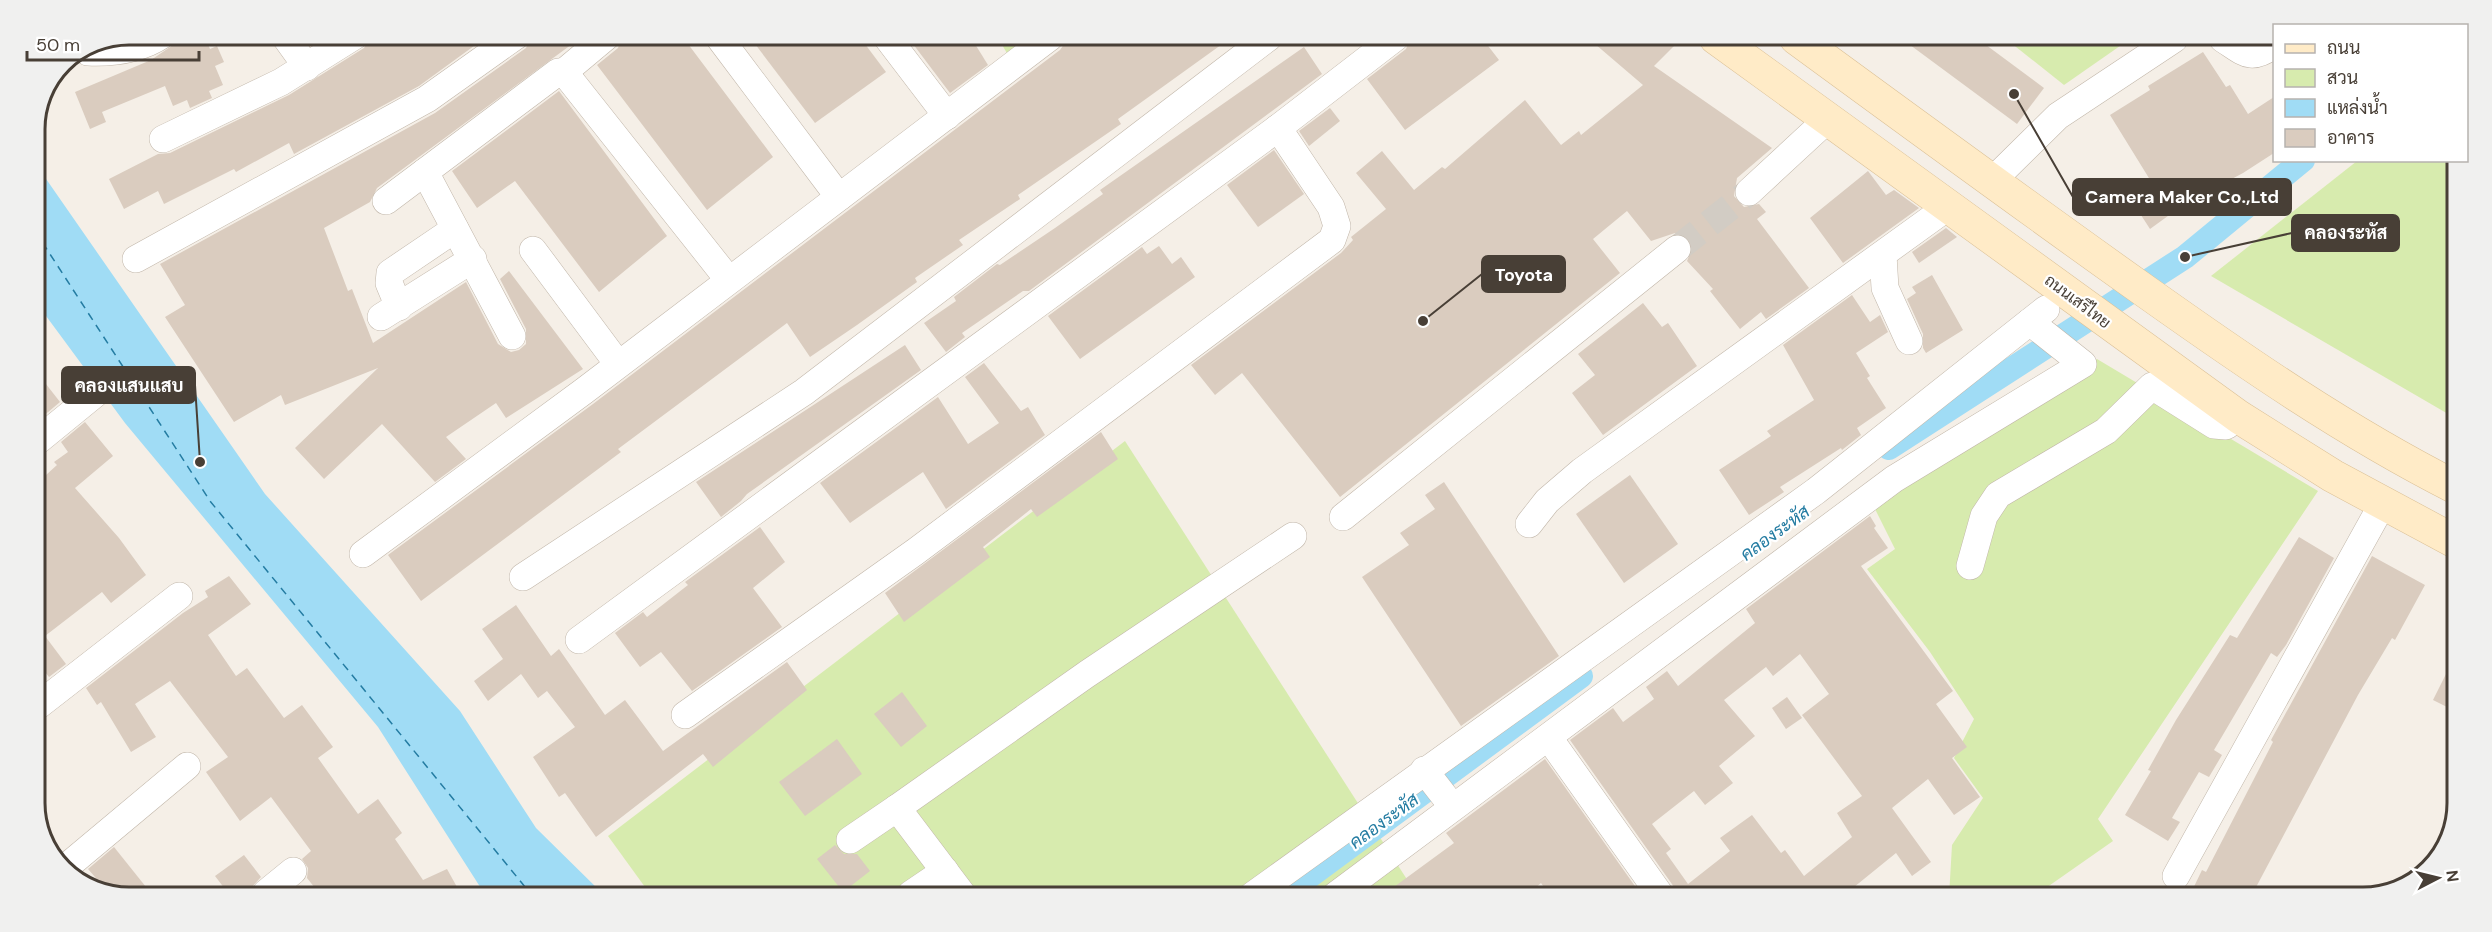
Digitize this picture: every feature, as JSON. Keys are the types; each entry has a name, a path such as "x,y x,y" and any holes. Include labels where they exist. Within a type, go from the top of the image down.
{"main road":[{"name":"ถนนเสรีไทย","path":"1726,45 1948,206 2040,309 2139,346 2240,417 2333,476 2447,537"},
{"path":"1806,45 2086,249 2318,410 2447,483"}],"street":[{"path":"95,52 110,53 141,45"},
{"path":"291,45 307,67"},
{"path":"163,139 307,67 341,45"},
{"path":"136,259 427,99 503,45"},
{"path":"386,201 558,72 564,72 596,45"},
{"path":"725,45 839,197"},
{"path":"893,45 947,116"},
{"path":"363,554 1040,45"},
{"path":"523,577 804,392 1259,45"},
{"path":"579,640 1278,128 1386,45"},
{"path":"1992,181 2058,116 2165,45"},
{"path":"2232,45 2248,55 2259,54 2273,46"},
{"path":"564,72 728,279"},
{"path":"1749,192 1829,118"},
{"path":"685,715 915,552 1332,240 1337,226 1330,207 1278,128"},
{"path":"425,172 512,336"},
{"path":"1529,524 1547,501 1582,471 1948,206"},
{"path":"455,230 390,273 390,312 473,259"},
{"path":"1343,517 1677,249"},
{"path":"533,250 618,364"},
{"path":"1883,255 1885,288 1908,341"},
{"path":"1264,887 1816,491 2040,309 2079,362 2083,364 1894,479 1549,738 1449,802 1346,887"},
{"path":"1970,566 1983,516 1998,495 2106,431 2152,386 2214,425 2226,426 2240,417"},
{"path":"45,435 95,394"},
{"path":"2175,876 2383,503"},
{"path":"850,840 1087,674 1293,536"},
{"path":"45,700 178,596"},
{"path":"1549,738 1655,887"},
{"path":"71,863 187,766"},
{"path":"1425,772 1449,802"},
{"path":"897,808 957,887"},
{"path":"273,887 293,871"},
{"path":"921,887 945,871"}],"green space":[{"path":"1002,45 1021,45 1008,55"},
{"path":"2014,45 2121,45 2064,85"},
{"path":"2356,162 2447,162 2447,413 2211,276"},
{"path":"2097,359 2318,491 2098,819 2113,841 2047,887 1950,887 1952,845 1983,798 1954,758 1974,719 1930,652 1867,569 1895,549 1873,505 1953,447"},
{"path":"1125,441 1412,887 645,887 608,836"}],"water":[{"path":"45,177 265,494 460,711 536,828 596,887 480,887 378,727 125,423 45,315"}],"building":[{"path":"173,45 208,45 210,49 217,46 224,62 215,66 223,85 209,91 212,98 190,108 187,100 173,106 165,86 102,112 106,122 90,129 75,92 151,60"},
{"path":"366,45 475,45 419,86 294,154 289,143 236,172 234,169 164,204 158,191 124,209 109,179 158,154 170,153 289,95"},
{"path":"527,45 571,45 377,188 370,202 324,228 348,291 352,289 373,343 466,282 498,344 511,352 519,350 526,344 526,329 500,279 509,271 583,369 506,418 496,403 446,437 466,459 435,482 382,424 324,479 295,448 378,368 285,405 281,395 234,422 165,317 185,305 160,264 435,113"},
{"path":"619,45 689,45 773,157 707,210 597,65"},
{"path":"756,45 866,45 886,72 815,123"},
{"path":"914,45 976,45 988,65 950,93"},
{"path":"1063,45 1221,45 1118,119 1121,124 1018,195 1020,199 959,240 963,245 915,278 917,282 857,325 810,357 787,323 618,449 621,452 421,601 388,555 593,404 1060,50"},
{"path":"1408,45 1487,45 1499,60 1405,130 1367,79 1406,49"},
{"path":"1596,45 1675,45 1654,66 1772,148 1737,178 1734,196 1744,207 1759,204 1766,212 1757,219 1809,288 1766,319 1761,312 1740,329 1710,291 1713,289 1687,261 1693,247 1689,239 1675,233 1651,241 1627,211 1593,239 1620,273 1340,497 1242,373 1215,395 1191,365 1341,253 1353,240 1351,237 1386,209 1356,173 1382,151 1414,190 1442,167 1445,169 1525,100 1561,145 1579,131 1581,135 1643,85"},
{"path":"1910,45 1986,45 2044,88 2017,124"},
{"path":"1304,47 1322,74 1029,291 1023,291 962,333 965,337 946,352 924,323 956,301 954,297 997,264 1000,265 1103,194 1100,190"},
{"path":"2203,52 2226,87 2230,85 2248,114 2273,98 2273,154 2243,173 2183,205 2150,229 2130,198 2152,183 2110,115 2150,90 2148,86"},
{"path":"559,91 667,236 599,292 515,181 477,208 452,171"},
{"path":"1330,108 1340,121 1309,146 1299,131"},
{"path":"1274,150 1304,194 1258,227 1227,185"},
{"path":"1868,171 1886,195 1894,190 1919,208 1843,263 1810,218"},
{"path":"1946,228 1957,237 1919,263 1912,252"},
{"path":"1159,246 1172,264 1181,257 1195,277 1080,359 1048,316 1142,247 1147,254"},
{"path":"1932,275 1963,330 1926,353 1923,348 1923,334 1907,299 1916,293 1912,287"},
{"path":"1852,295 1870,322 1880,315 1888,332 1856,353 1870,376 1867,378 1886,408 1857,428 1861,435 1842,450 1841,448 1780,487 1784,492 1749,515 1719,470 1771,436 1767,431 1814,400 1783,345"},
{"path":"1643,303 1662,327 1668,323 1697,366 1603,435 1572,393 1595,375 1578,354"},
{"path":"905,345 921,370 747,494 721,517 696,482"},
{"path":"984,363 1021,411 1028,407 1045,435 946,509 923,472 850,523 820,483 938,397 968,444 999,423 965,377"},
{"path":"45,383 60,402 45,415"},
{"path":"85,422 113,456 75,488 119,538 146,575 111,603 102,592 45,636 45,476 57,465 54,462 68,452 61,442"},
{"path":"1101,432 1118,459 1037,517 1031,509 983,547 990,557 904,622 885,593"},
{"path":"1630,475 1678,544 1624,583 1576,514"},
{"path":"1444,482 1559,656 1461,726 1362,577 1409,545 1400,533 1435,509 1425,495"},
{"path":"1870,516 1876,526 1874,528 1888,548 1861,566 1953,691 1936,704 1967,747 1952,758 1980,797 1954,815 1928,779 1892,808 1931,862 1912,876 1896,853 1854,887 1674,887 1570,740 1613,708 1623,722 1654,699 1646,687 1667,671 1678,686 1755,623 1746,609","holes":["1800,654 1829,694 1802,715 1862,796 1837,813 1852,837 1804,876 1785,850 1781,853 1752,815 1720,838 1730,851 1688,884 1666,853 1671,849 1652,824 1694,791 1705,805 1733,783 1719,766 1755,736 1724,700 1766,667 1773,676"]},
{"path":"760,527 785,562 753,588 782,627 692,691 661,652 640,667 615,633 643,612 647,617 688,585 685,582"},
{"path":"2299,537 2334,558 2286,645 2277,657 2271,653 2214,750 2222,755 2209,777 2199,772 2172,818 2180,822 2168,841 2125,815 2151,771 2148,770 2176,720 2230,635 2237,638"},
{"path":"2372,556 2425,585 2395,640 2392,638 2358,695 2256,887 2194,887 2202,870 2206,872 2273,742 2271,740"},
{"path":"229,576 251,604 208,635 236,676 247,668 284,718 302,705 333,747 318,758 358,814 378,799 402,833 395,839 423,880 447,869 457,887 314,887 307,878 308,868 302,859 311,851 271,797 240,821 206,772 228,757 170,681 135,704 156,737 131,752 101,702 97,705 86,688 183,613 208,597 205,591"},
{"path":"516,605 551,656 559,649 605,715 625,700 663,751 787,662 807,690 713,767 703,754 596,837 565,793 559,797 533,757 575,727 547,691 538,698 521,674 488,701 474,681 503,659 482,629"},
{"path":"45,636 66,664 49,677 45,672"},
{"path":"2447,672 2447,707 2433,700"},
{"path":"902,692 927,726 901,747 874,714"},
{"path":"1787,697 1802,718 1786,729 1772,708"},
{"path":"837,739 862,774 805,816 779,782"},
{"path":"1545,759 1636,887 1544,887 1541,883 1536,887 1394,887 1454,843 1446,833"},
{"path":"835,845 844,854 857,854 870,871 849,887 839,887 817,859"},
{"path":"114,847 146,887 102,883 88,869"},
{"path":"244,855 261,877 252,887 223,887 215,876"}],"waterway":[{"name":"คลองระหัส","path":"1889,448 2185,257 2301,162"},
{"name":"คลองระหัส","path":"1295,887 1581,676"}],"ferry route":[{"path":"45,246 210,501 525,887"}],"tunnel":[{"path":"1677,249 1749,192"}],"place":[{"name":"Camera Maker Co.,Ltd","path":"2014,94"},
{"name":"คลองระหัส","path":"2185,257"},
{"name":"Toyota","path":"1423,321"},
{"name":"คลองแสนแสบ","path":"200,462"}]}
